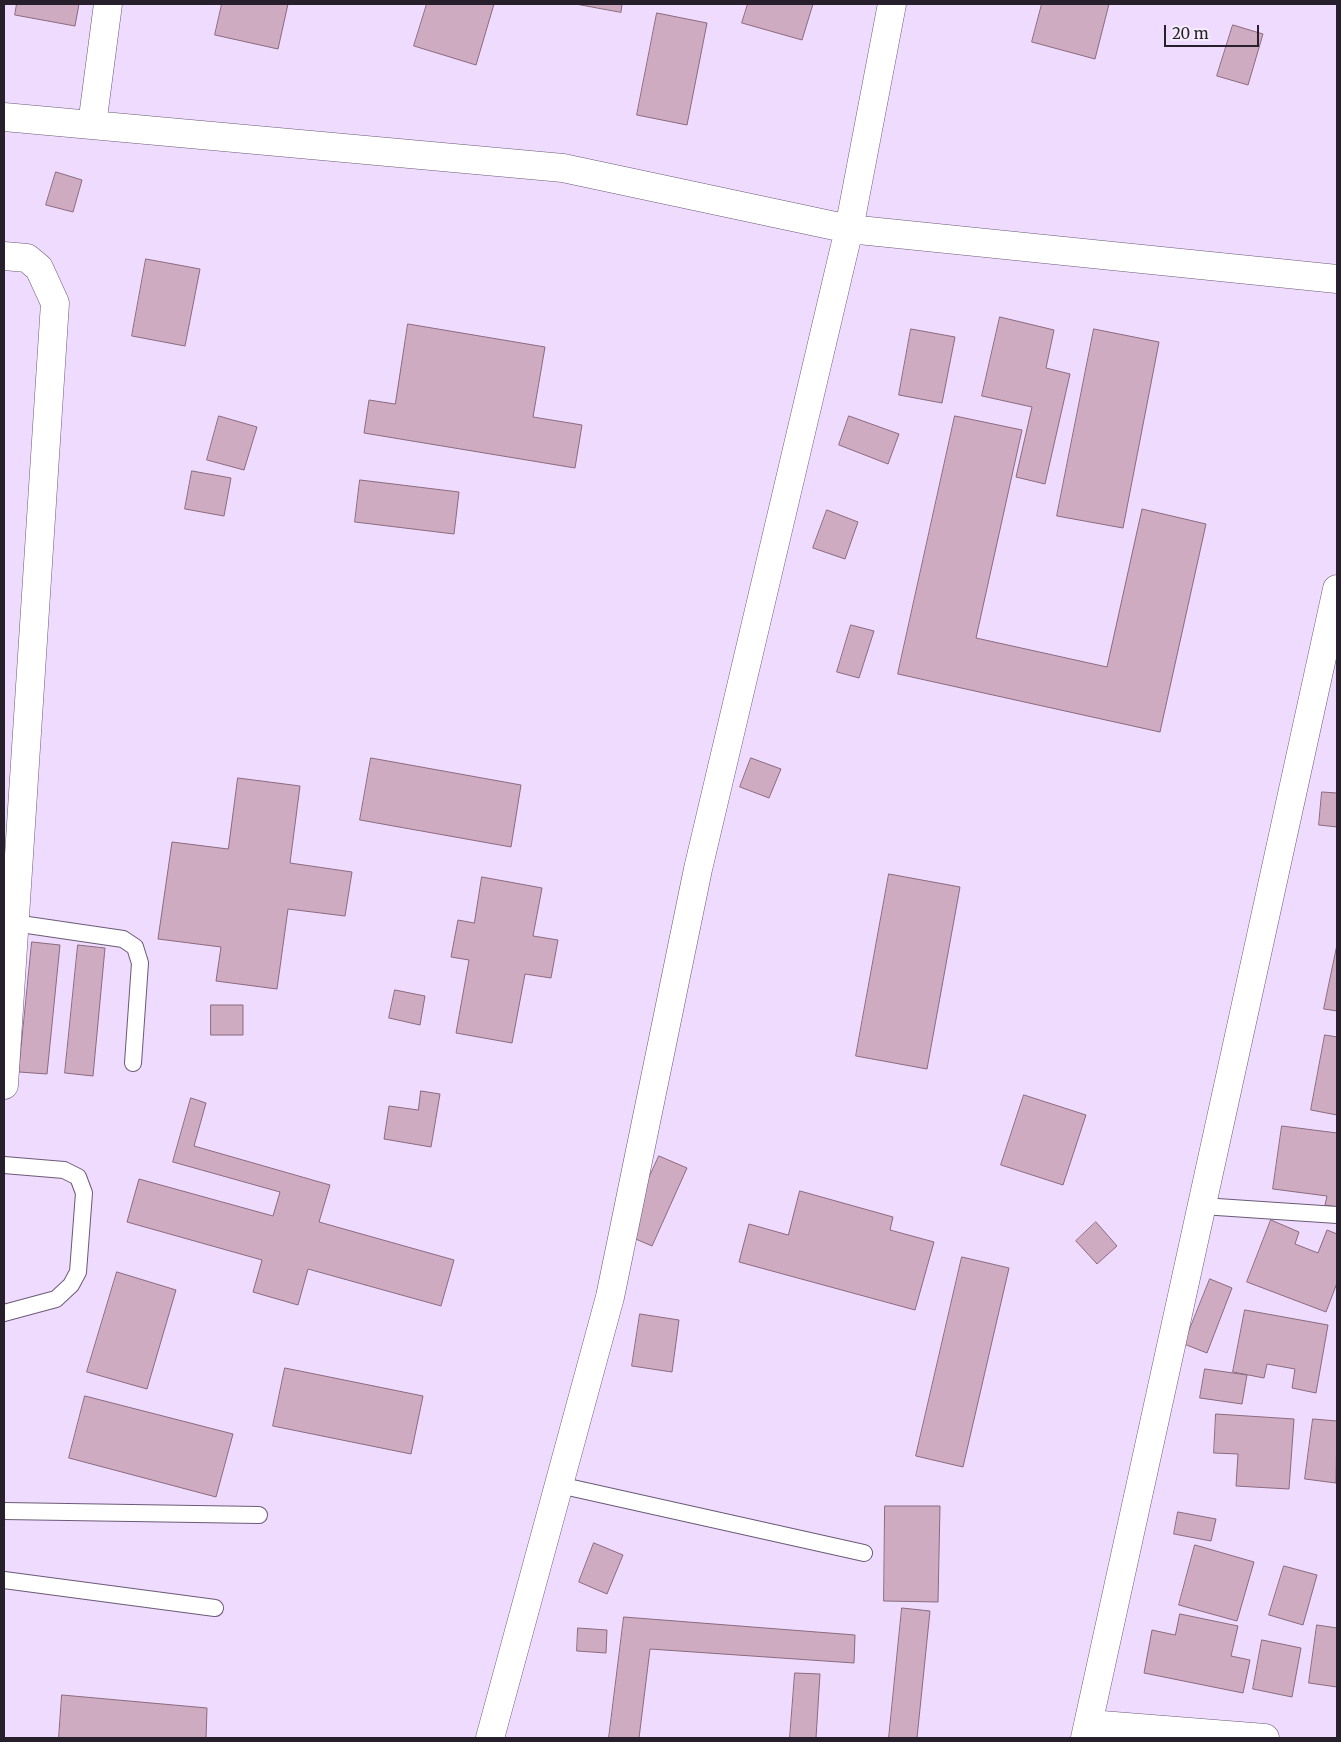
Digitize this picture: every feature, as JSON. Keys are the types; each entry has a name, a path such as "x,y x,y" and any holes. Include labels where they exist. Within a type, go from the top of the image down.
{"street":[{"path":"92,125 108,4"},
{"path":"490,1738 610,1297 698,869 849,229 892,4"},
{"path":"4,117 563,168 849,229 1337,279"},
{"path":"4,256 27,258 39,268 55,303 4,1085"},
{"path":"1265,1738 1087,1731 1337,589"}],"lane":[{"path":"14,924 122,939 135,947 140,963 133,1063"},
{"path":"4,1165 64,1170 78,1178 84,1193 78,1272 71,1285 56,1299 4,1313"},
{"path":"1202,1206 1337,1215"},
{"path":"559,1484 864,1552"},
{"path":"4,1511 259,1515"},
{"path":"4,1580 215,1608"}],"building":[{"path":"17,4 79,4 75,26 15,15"},
{"path":"222,4 288,4 278,49 215,35"},
{"path":"427,4 494,4 476,65 414,46"},
{"path":"576,4 622,4 621,12"},
{"path":"748,4 813,4 802,40 742,23"},
{"path":"1042,4 1109,4 1095,59 1032,42"},
{"path":"657,13 707,23 687,125 637,115"},
{"path":"1233,25 1263,34 1248,85 1217,76"},
{"path":"56,172 82,180 73,212 46,205"},
{"path":"146,259 200,269 185,346 132,336"},
{"path":"1000,317 1054,330 1046,368 1070,374 1045,484 1016,477 1032,407 982,396"},
{"path":"408,324 545,347 533,417 582,425 575,468 364,433 369,400 395,404"},
{"path":"911,329 955,337 942,403 899,395"},
{"path":"1094,329 1159,342 1123,528 1057,516"},
{"path":"219,416 257,427 244,470 207,460"},
{"path":"849,416 899,434 888,464 839,445"},
{"path":"955,416 1022,430 976,638 1107,667 1142,509 1206,524 1160,732 898,674"},
{"path":"192,471 231,478 224,516 185,509"},
{"path":"360,480 459,492 454,534 355,522"},
{"path":"827,510 858,522 845,559 813,548"},
{"path":"851,625 874,631 859,678 837,672"},
{"path":"371,758 521,785 511,847 360,820"},
{"path":"751,758 781,769 769,798 740,787"},
{"path":"238,778 300,786 290,863 352,872 345,916 288,909 277,989 216,981 221,947 158,939 172,842 228,849"},
{"path":"1322,792 1337,793 1337,827 1319,825"},
{"path":"889,874 960,887 927,1069 856,1056"},
{"path":"482,877 542,888 533,936 558,940 551,978 525,974 512,1043 456,1033 469,960 451,957 458,920 474,923"},
{"path":"32,942 60,945 47,1074 19,1072"},
{"path":"78,945 105,948 93,1076 65,1073"},
{"path":"1337,945 1337,1011 1324,1009"},
{"path":"395,990 425,996 420,1025 389,1018"},
{"path":"211,1005 243,1005 243,1035 211,1035"},
{"path":"1325,1035 1337,1037 1337,1115 1311,1110"},
{"path":"421,1091 440,1094 431,1147 384,1139 389,1106 418,1110"},
{"path":"1024,1095 1086,1115 1063,1185 1001,1165"},
{"path":"191,1098 206,1103 194,1146 330,1185 319,1222 454,1260 441,1306 308,1269 298,1305 253,1292 262,1260 127,1222 139,1179 273,1216 280,1192 173,1162"},
{"path":"1282,1126 1337,1133 1337,1207 1325,1205 1327,1196 1273,1189"},
{"path":"659,1156 687,1168 652,1246 624,1234"},
{"path":"800,1191 893,1217 890,1230 934,1242 915,1310 739,1262 749,1224 788,1235"},
{"path":"1271,1220 1299,1232 1295,1244 1318,1253 1327,1230 1337,1234 1337,1283 1326,1312 1247,1282"},
{"path":"1096,1222 1117,1246 1097,1264 1076,1241"},
{"path":"962,1257 1009,1268 963,1467 916,1456"},
{"path":"117,1272 176,1290 147,1389 87,1372"},
{"path":"1210,1279 1232,1288 1207,1353 1184,1344"},
{"path":"1245,1310 1328,1325 1316,1393 1292,1388 1295,1369 1267,1364 1264,1378 1233,1372"},
{"path":"640,1314 679,1320 672,1372 632,1366"},
{"path":"285,1368 423,1396 411,1454 273,1426"},
{"path":"1205,1369 1247,1375 1242,1404 1200,1398"},
{"path":"85,1396 233,1434 216,1497 69,1458"},
{"path":"1216,1414 1294,1419 1289,1489 1236,1486 1238,1454 1214,1453"},
{"path":"1313,1419 1337,1421 1336,1483 1305,1479"},
{"path":"885,1506 940,1506 938,1602 884,1601"},
{"path":"1178,1512 1216,1519 1211,1541 1174,1534"},
{"path":"594,1543 623,1555 607,1594 579,1582"},
{"path":"1195,1545 1254,1562 1237,1621 1179,1605"},
{"path":"1284,1566 1317,1575 1303,1625 1269,1615"},
{"path":"902,1608 930,1611 917,1738 889,1738"},
{"path":"1180,1614 1238,1626 1231,1656 1250,1660 1243,1693 1144,1673 1152,1630 1175,1635"},
{"path":"624,1617 855,1635 854,1663 650,1649 639,1738 609,1738"},
{"path":"1317,1625 1337,1628 1337,1687 1309,1683"},
{"path":"578,1628 607,1630 606,1653 577,1651"},
{"path":"1262,1640 1301,1648 1292,1697 1253,1689"},
{"path":"795,1673 820,1674 816,1738 790,1738"},
{"path":"62,1695 207,1708 206,1738 59,1738"}]}
